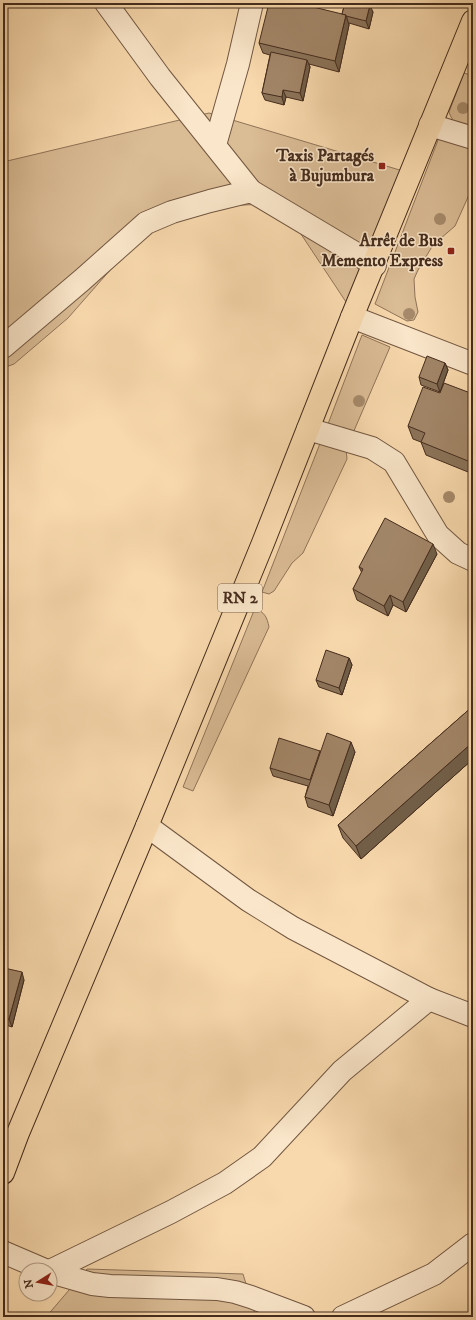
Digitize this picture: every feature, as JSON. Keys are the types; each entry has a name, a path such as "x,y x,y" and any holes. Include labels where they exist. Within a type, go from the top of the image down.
{"main road":[{"name":"RN 2","path":"3,1173 18,1133 147,826 352,317 375,265 430,125 473,22"}],"street":[{"path":"106,3 160,77 251,191 375,265"},
{"path":"215,146 238,64 252,3"},
{"path":"430,125 473,138"},
{"path":"3,347 146,223 172,212 251,191"},
{"path":"352,317 473,364"},
{"path":"308,429 372,448 394,462 438,535 458,553 473,560"},
{"path":"147,826 248,900 293,928 429,999 473,1016"},
{"path":"58,1268 171,1212 219,1186 262,1157 342,1071 429,999"},
{"path":"343,1317 434,1274 473,1244"},
{"path":"3,1252 26,1262"},
{"path":"58,1274 98,1285 217,1289 235,1292 304,1317"}],"shaded area":[{"path":"464,73 473,76 473,131 455,122 449,112"},
{"path":"209,113 403,171 348,305 285,210 266,204 200,207 149,226 68,318 14,364 3,368 3,162"},
{"path":"440,135 462,144 473,152 473,186 455,226 433,245 418,270 414,279 418,312 414,320 407,321 375,304"},
{"path":"362,335 390,347 353,433 328,424"},
{"path":"321,441 346,449 347,459 303,553 292,563 274,591 269,594 262,592"},
{"path":"255,608 265,616 269,627 193,791 183,787"},
{"path":"87,1269 243,1274 256,1317 46,1317"}],"building":[{"path":"269,3 297,3 346,15 335,61 259,43"},
{"path":"345,3 363,3 370,5 366,21 342,14"},
{"path":"271,52 307,60 300,93 283,90 282,97 262,93"},
{"path":"473,300 473,310 470,309"},
{"path":"427,356 445,363 437,384 419,377"},
{"path":"444,383 473,394 473,463 421,442 425,433 408,426 423,387 440,393"},
{"path":"385,518 433,544 403,602 390,595 384,606 353,589 363,569 359,567"},
{"path":"326,650 349,658 339,688 316,680"},
{"path":"473,706 473,742 356,846 338,825"},
{"path":"327,733 351,742 329,805 305,797"},
{"path":"279,738 320,751 310,780 270,768"},
{"path":"4,968 22,972 9,1019 3,1018"}],"place":[{"name":"Taxis Partagés à Bujumbura","path":"382,166"},
{"name":"Arrêt de Bus Memento Express","path":"451,251"}]}
